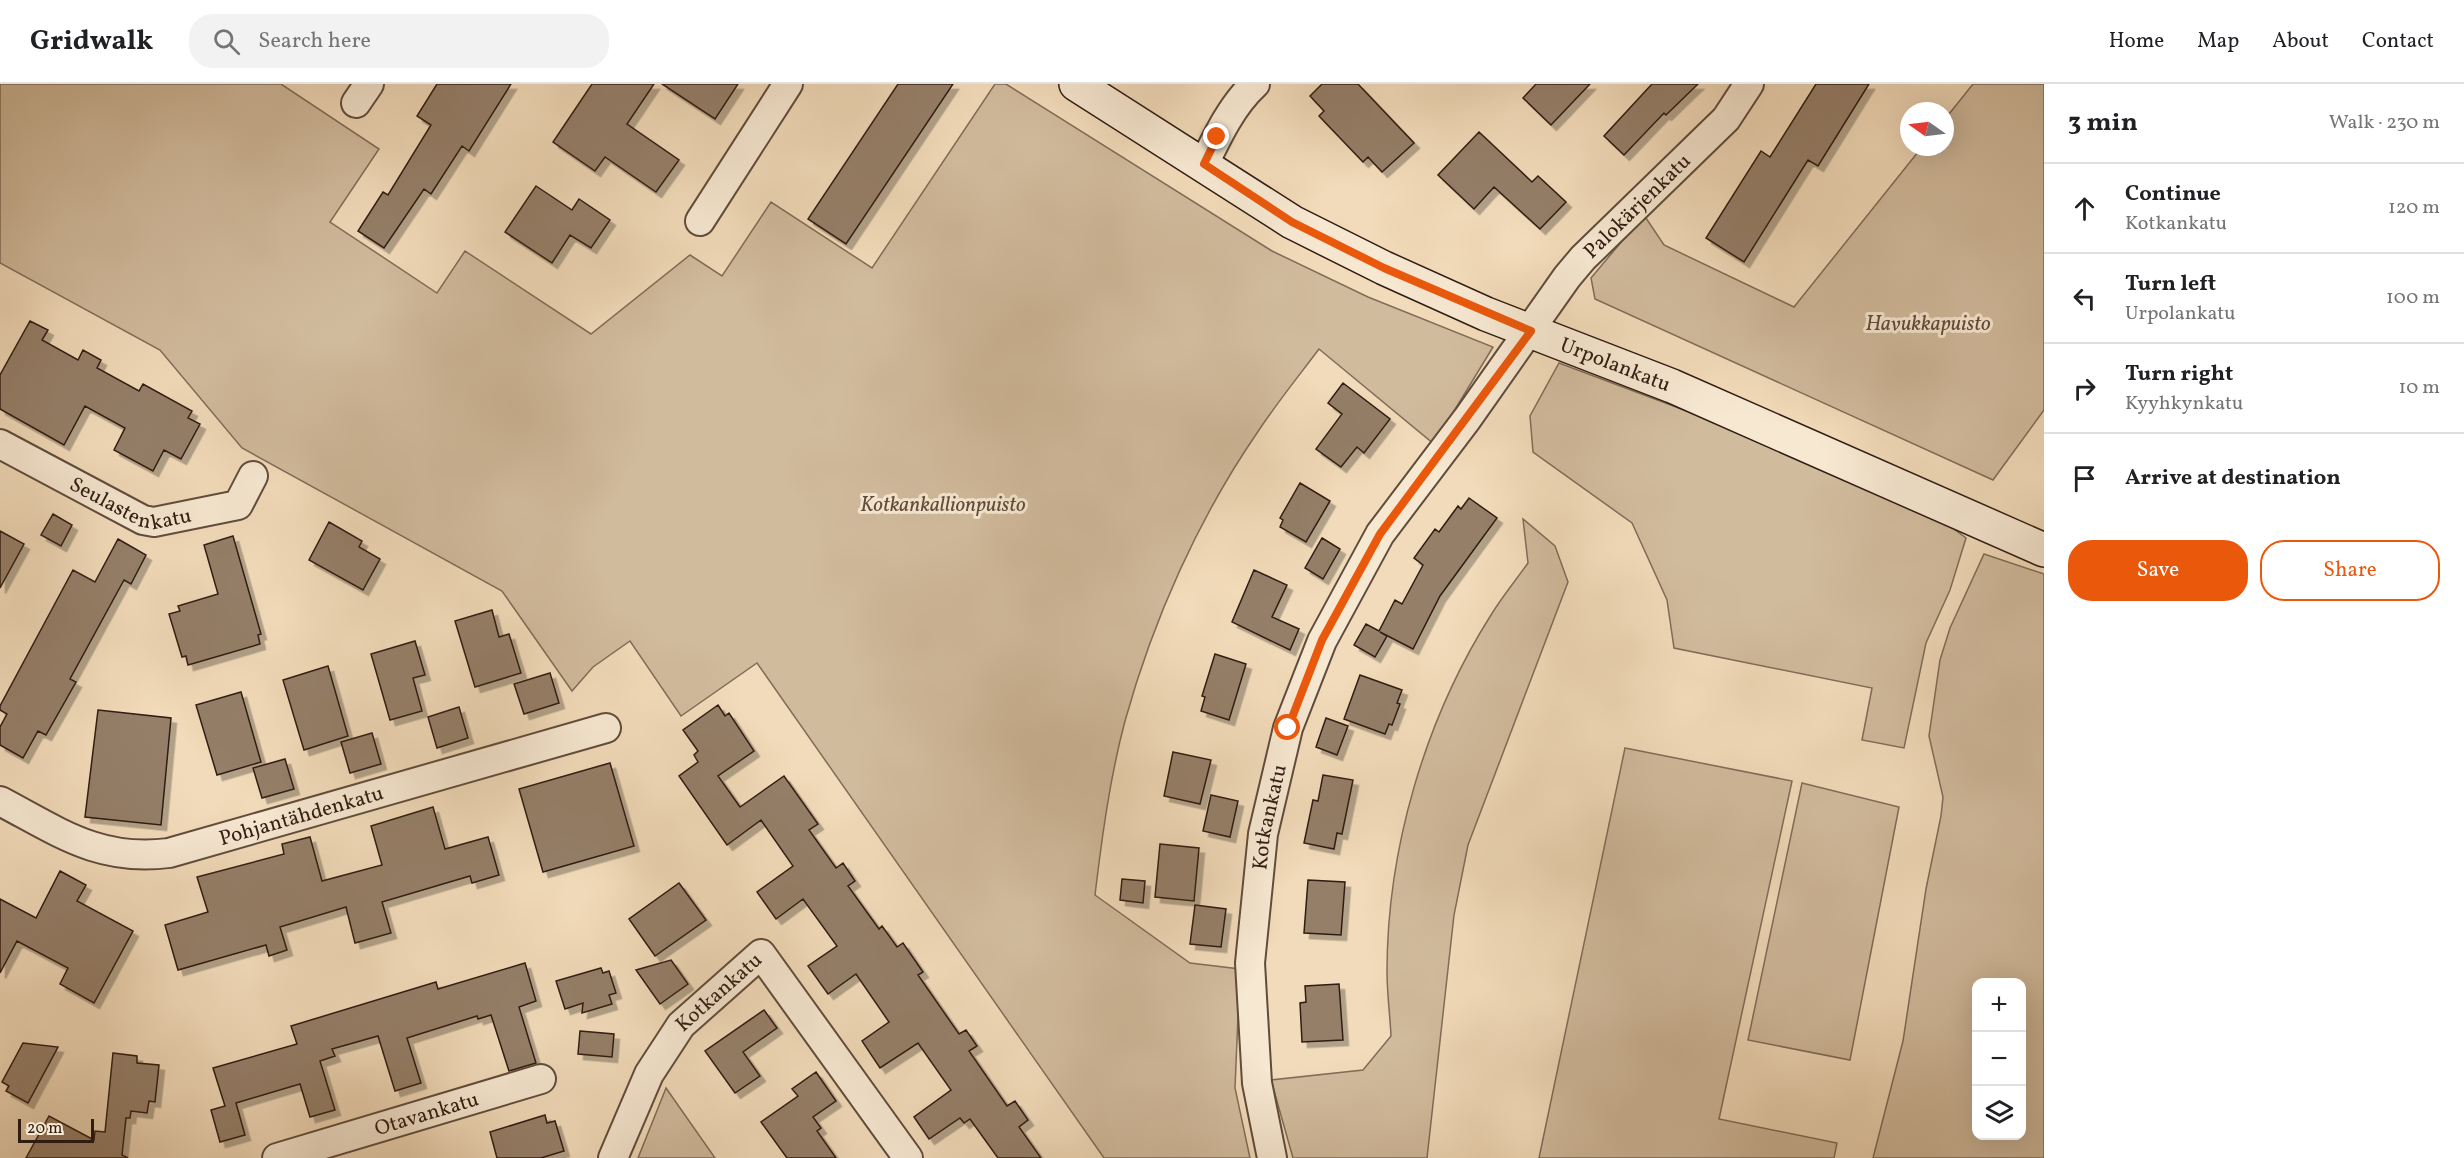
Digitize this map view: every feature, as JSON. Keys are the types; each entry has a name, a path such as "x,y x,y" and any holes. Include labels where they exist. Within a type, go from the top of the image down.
{"main road":[{"name":"Urpolankatu","path":"1076,84 1292,222 1384,268 1531,331 1672,386 2044,550"}],"street":[{"path":"700,220 788,84"},
{"path":"1204,164 1217,137 1247,92 1255,84"},
{"name":"Palokärjenkatu","path":"1531,331 1583,258 1726,120 1749,84"},
{"name":"Kotkankatu","path":"1272,1158 1257,1083 1250,963 1263,834 1288,728 1322,640 1380,534 1531,331"},
{"name":"Seulastenkatu","path":"0,444 143,520 154,522 238,505 253,476"},
{"name":"Pohjantähdenkatu","path":"0,801 91,848 120,855 143,856 169,853 606,728"},
{"name":"Kotkankatu","path":"613,1158 649,1074 681,1025 761,954 908,1158"},
{"name":"Otavankatu","path":"277,1158 541,1079"}],"green space":[{"name":"Kotkankallionpuisto","path":"0,84 281,84 379,149 330,222 437,293 465,251 591,334 690,255 722,276 771,202 872,268 995,84 1006,84 1272,251 1368,297 1493,347 1434,444 1319,349 1264,422 1215,500 1179,571 1136,683 1115,764 1095,895 1190,963 1240,969 1235,1088 1250,1158 1104,1158 757,663 681,716 630,641 593,667 572,691 502,591 242,448 160,350 0,263"},
{"name":"Havukkapuisto","path":"1973,84 2044,84 2044,410 1993,480 1595,299 1591,278 1644,215 1664,245 1794,307 1915,156 1954,156 1954,108"},
{"path":"1559,363 1708,419 1928,510 1966,538 1950,590 1926,643 1904,748 1862,740 1872,688 1674,648 1667,600 1632,523 1533,452 1530,416"},
{"path":"1523,519 1555,546 1568,582 1468,845 1454,915 1427,1158 1293,1158 1271,1080 1363,1070 1391,1036 1387,980 1389,926 1394,879 1414,786 1447,697 1468,655 1495,608 1528,563"},
{"path":"1984,554 2044,574 2044,1158 1873,1158 1903,1041 1926,889 1941,816 1943,797 1929,736 1940,660 1950,628"},
{"path":"1625,748 1792,781 1719,1119 1837,1143 1834,1158 1539,1158"},
{"path":"1802,783 1899,807 1850,1060 1748,1040"},
{"path":"666,1088 715,1158 638,1158"}],"building":[{"path":"437,84 511,84 469,151 462,146 431,194 424,189 384,248 358,231 383,192 388,195 431,125 417,116"},
{"path":"592,84 654,84 627,124 679,160 656,192 605,157 595,171 553,142"},
{"path":"662,84 738,84 715,119"},
{"path":"898,84 953,84 846,244 808,219"},
{"path":"1322,84 1358,84 1414,143 1382,172 1368,157 1363,162 1319,116 1324,111 1310,96"},
{"path":"1536,84 1590,84 1551,125 1523,98"},
{"path":"1652,84 1698,84 1666,115 1664,113 1624,155 1604,136"},
{"path":"1816,84 1869,84 1818,166 1808,160 1744,262 1706,238 1761,151 1770,157"},
{"path":"1479,132 1532,182 1538,176 1566,202 1540,229 1494,187 1474,209 1438,175"},
{"path":"536,186 572,210 579,199 610,220 591,248 570,235 552,263 505,232"},
{"path":"30,321 48,330 42,340 78,360 83,350 101,360 97,368 139,391 143,384 192,411 188,418 200,424 181,459 164,450 153,471 114,450 125,428 85,406 64,445 0,409 0,375"},
{"path":"1343,383 1390,419 1364,453 1357,447 1341,467 1316,449 1342,414 1328,403"},
{"path":"1300,483 1330,501 1306,542 1280,527 1283,520 1280,518"},
{"path":"1469,498 1497,518 1440,596 1413,649 1380,632 1387,636 1375,657 1354,645 1366,624 1379,631 1395,600 1402,604 1423,565 1414,558 1435,529 1439,532 1458,506 1461,509"},
{"path":"53,514 72,525 61,546 41,535"},
{"path":"329,522 362,541 359,547 380,559 363,590 309,560"},
{"path":"0,531 24,544 0,588"},
{"path":"233,536 261,634 258,635 260,644 188,665 186,656 182,657 169,614 180,611 178,606 218,594 204,545"},
{"path":"1322,538 1340,549 1323,579 1305,568"},
{"path":"118,539 146,555 131,584 124,580 70,679 76,682 46,735 38,731 23,758 0,745 0,727 7,714 0,710 0,706 73,570 95,582"},
{"path":"1254,570 1287,585 1272,617 1299,629 1290,650 1232,622"},
{"path":"492,610 499,637 509,634 521,673 475,687 455,621"},
{"path":"415,641 425,675 413,678 422,711 390,720 371,654"},
{"path":"1215,654 1246,664 1229,720 1201,711 1205,697 1202,696"},
{"path":"328,666 348,736 304,750 283,680"},
{"path":"550,673 559,703 524,714 514,684"},
{"path":"1360,675 1402,690 1397,703 1400,704 1392,725 1389,724 1385,734 1344,719"},
{"path":"241,692 261,762 217,775 196,705"},
{"path":"718,705 725,716 729,713 754,751 718,776 740,807 784,776 818,824 809,830 836,868 843,863 855,881 848,886 879,929 882,926 897,947 903,943 923,972 918,975 959,1034 966,1030 977,1046 969,1051 1007,1106 1015,1101 1028,1120 1019,1127 1041,1158 998,1158 970,1119 964,1123 960,1118 929,1139 914,1117 951,1090 918,1043 880,1068 862,1041 889,1022 856,974 828,994 808,966 837,946 803,899 776,919 757,892 793,866 761,820 727,845 679,776 698,762 694,755 698,751 683,730"},
{"path":"459,707 468,738 437,748 428,717"},
{"path":"98,710 171,718 161,825 85,817"},
{"path":"1326,718 1348,726 1337,755 1316,747"},
{"path":"372,733 381,764 350,773 341,742"},
{"path":"1173,752 1211,760 1200,804 1164,796"},
{"path":"285,759 294,789 262,798 253,768"},
{"path":"610,763 634,846 543,872 519,789"},
{"path":"1323,775 1353,780 1342,834 1337,833 1334,849 1304,843 1313,800 1318,801"},
{"path":"1211,795 1238,801 1230,837 1203,831"},
{"path":"433,807 445,849 488,837 499,875 472,883 470,876 382,902 391,933 355,943 346,907 280,927 287,950 269,956 266,945 178,970 165,925 208,912 197,877 284,854 282,844 310,837 322,881 382,865 371,826"},
{"path":"1160,844 1199,848 1194,901 1155,897"},
{"path":"60,871 86,885 77,901 133,931 94,1003 60,984 68,968 17,941 0,973 0,899 36,918"},
{"path":"1122,879 1145,881 1143,903 1120,900"},
{"path":"1308,880 1345,882 1341,935 1304,933"},
{"path":"679,883 706,920 655,956 629,919"},
{"path":"1195,905 1226,909 1221,947 1190,944"},
{"path":"671,960 688,984 660,1004 636,970"},
{"path":"525,963 536,1001 519,1007 536,1063 509,1071 491,1015 478,1019 477,1016 407,1038 421,1083 395,1091 378,1036 332,1049 335,1056 320,1061 335,1110 310,1117 300,1084 236,1103 245,1135 220,1142 211,1110 225,1106 213,1068 297,1044 291,1026 436,982 438,989"},
{"path":"601,968 603,973 609,971 616,993 609,995 612,1004 582,1013 583,1003 565,1009 556,981"},
{"path":"1339,984 1343,1040 1302,1042 1300,1003 1306,1002 1305,986"},
{"path":"764,1010 777,1028 743,1052 760,1076 735,1093 705,1051"},
{"path":"580,1031 614,1034 612,1057 578,1054"},
{"path":"23,1043 58,1047 28,1103 6,1091 9,1086 2,1082"},
{"path":"113,1053 137,1056 137,1063 159,1065 155,1102 149,1101 147,1113 131,1111 130,1118 126,1118 122,1155 128,1158 26,1158 49,1116 94,1140 95,1131 105,1132"},
{"path":"816,1072 836,1101 813,1117 821,1128 817,1131 836,1158 787,1158 761,1122 798,1096 792,1089"},
{"path":"545,1115 547,1123 555,1121 564,1151 541,1158 497,1158 490,1132"}],"route":[{"path":"1217,137 1204,164 1292,222 1384,268 1486,314 1531,331 1380,534 1322,640 1288,728"}]}
